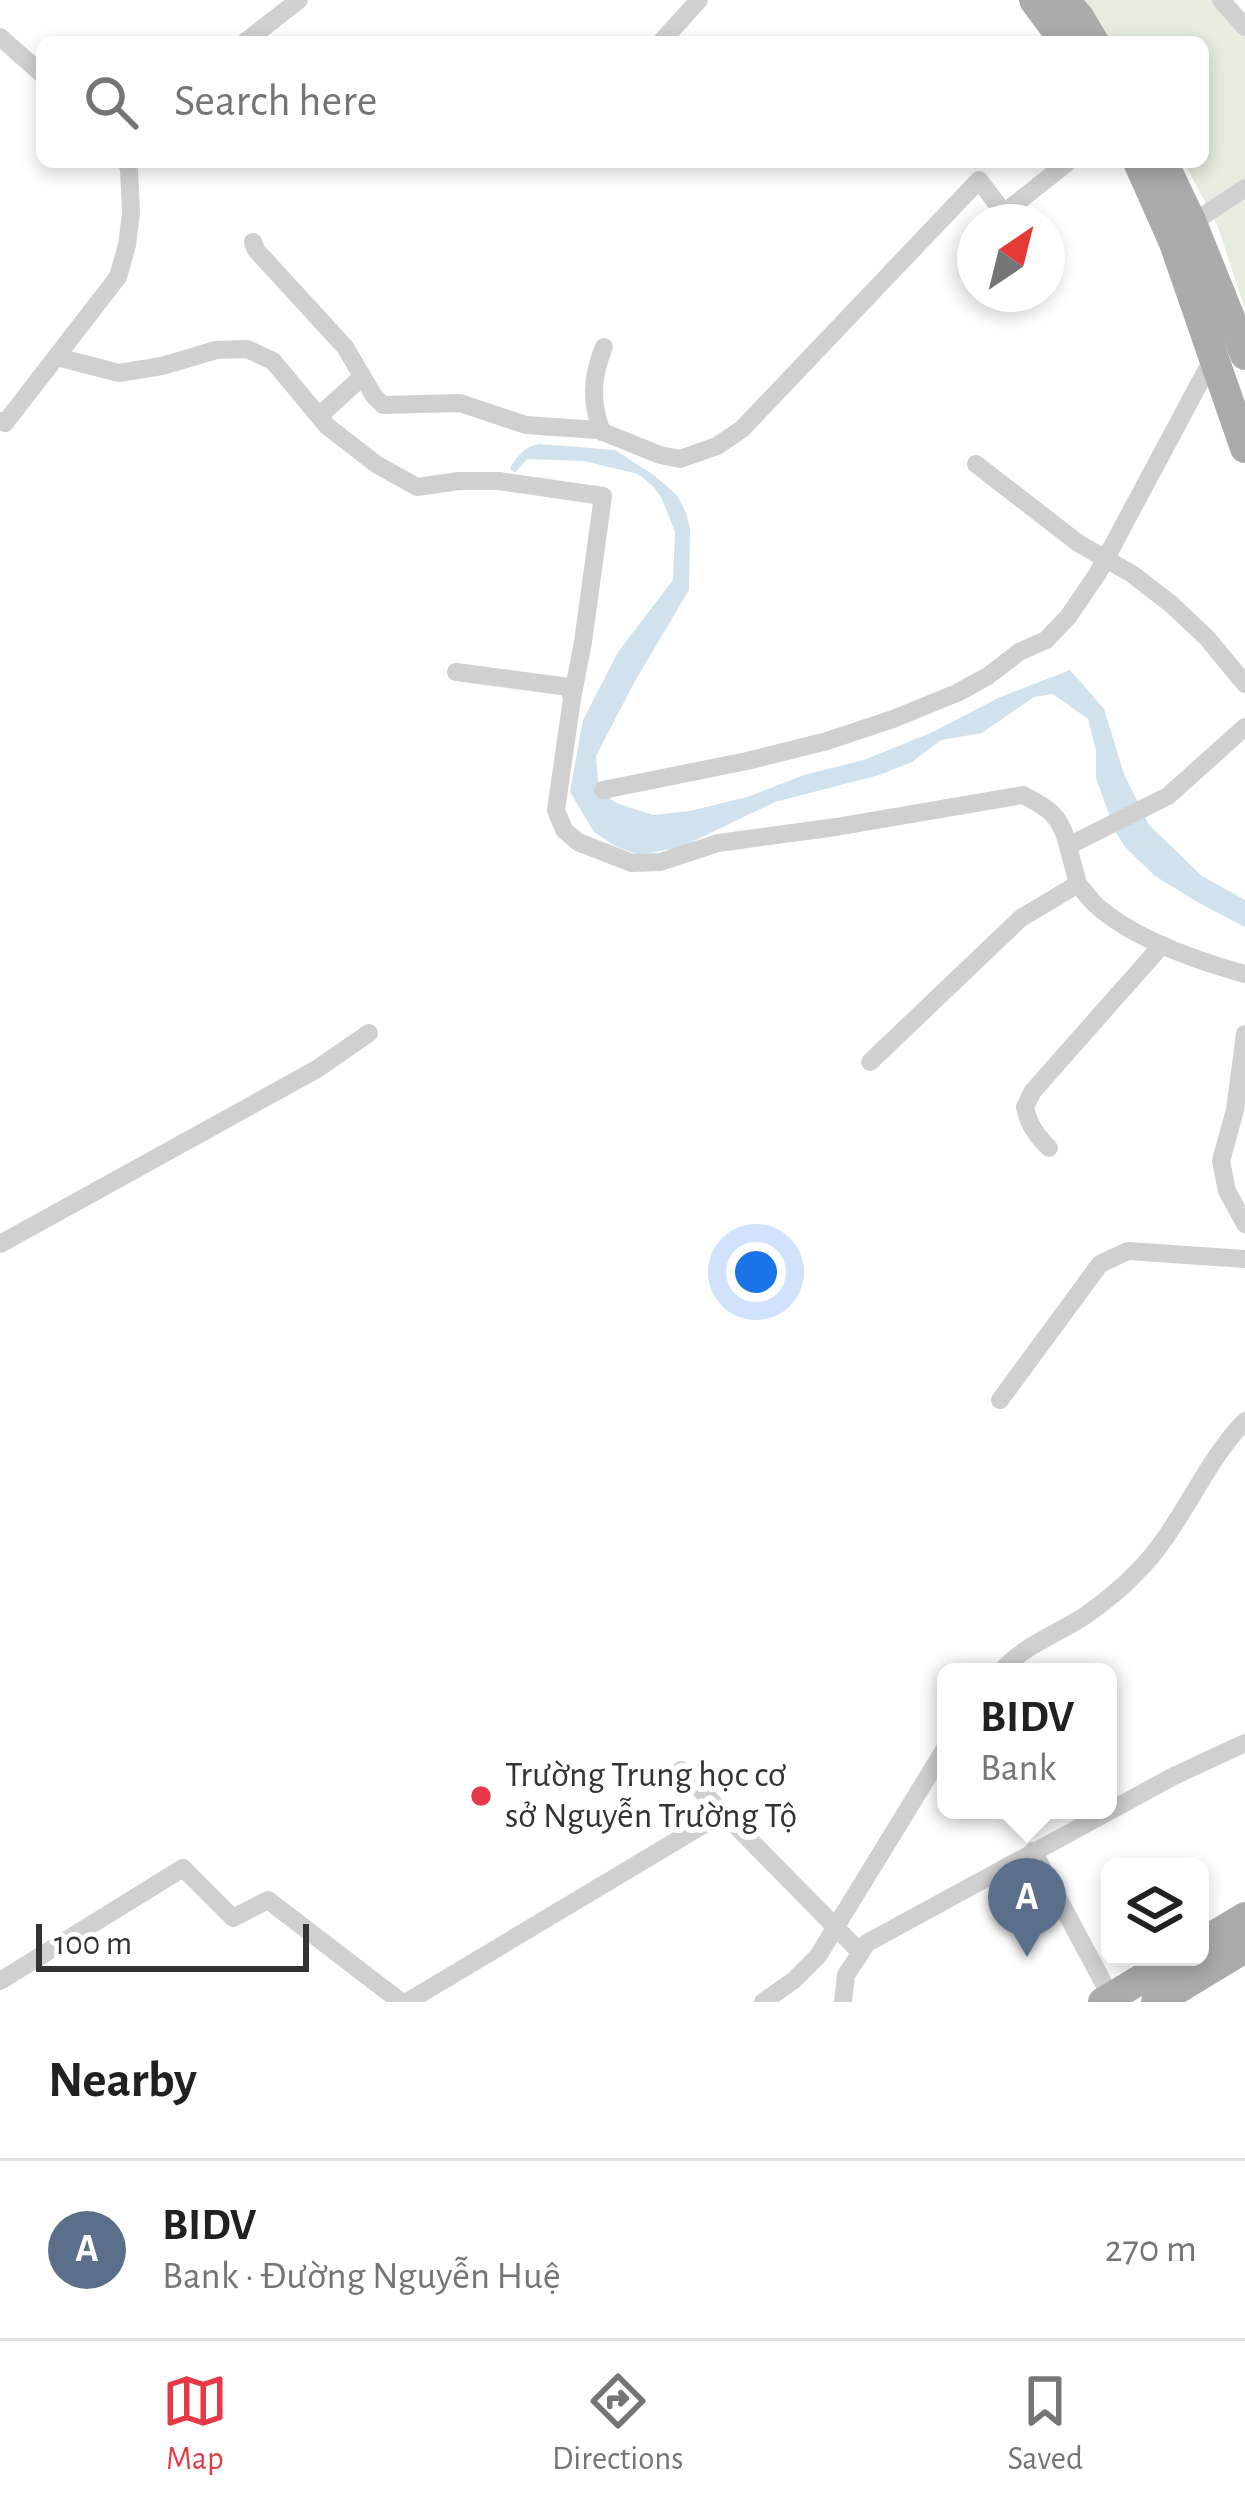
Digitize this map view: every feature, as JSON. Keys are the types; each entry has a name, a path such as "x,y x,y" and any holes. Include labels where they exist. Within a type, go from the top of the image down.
{"main road":[{"path":"1034,0 1061,36"},
{"path":"1064,0 1090,36"},
{"path":"1141,168 1229,356"},
{"path":"1166,168 1192,223 1229,356 1245,448"},
{"path":"1209,1939 1245,1917"},
{"path":"1156,2002 1245,1948"},
{"path":"1107,2000 1163,1966"}],"street":[{"path":"253,36 299,0"},
{"path":"666,36 699,0"},
{"path":"1221,0 1245,27"},
{"path":"0,37 36,69"},
{"path":"0,421 5,423 118,277 127,245 129,168"},
{"path":"253,242 345,347 383,405 460,403 526,425 602,432 680,459 717,446 742,429 979,180 1004,213 1060,168"},
{"path":"1192,223 1245,188"},
{"path":"602,432 592,386 604,347"},
{"path":"57,356 119,373 216,350 247,349 273,362 327,426 376,464 417,487 499,481 602,496 556,810 564,830 578,842 632,863 660,862 718,843 1023,794 1046,806 1063,825 1078,884 1097,906 1162,945 1245,974"},
{"path":"603,790 747,761 893,719 957,693 1046,640 1106,559 1229,356"},
{"path":"319,416 362,377"},
{"path":"976,464 1078,543 1132,574 1171,604 1245,684"},
{"path":"456,672 560,684 569,687 572,699"},
{"path":"1068,846 1168,796 1245,727"},
{"path":"870,1062 1021,918 1078,884"},
{"path":"1049,1148 1028,1121 1025,1107 1033,1091 1162,945"},
{"path":"0,1244 317,1069 369,1033"},
{"path":"1245,1034 1235,1109 1221,1161 1227,1191 1245,1224"},
{"path":"1000,1400 1100,1264 1128,1251 1245,1259"},
{"path":"1008,1663 1087,1614 1138,1572 1245,1421"},
{"path":"1117,1806 1245,1743"},
{"path":"763,2002 818,1956 937,1762"},
{"path":"681,1770 861,1953"},
{"path":"0,1981 183,1868 233,1918 268,1900 404,2002 723,1813"},
{"path":"843,2002 846,1976 867,1943 1093,1819"},
{"path":"1033,1851 1107,2000"}],"shaded area":[{"path":"1080,0 1215,0 1245,35 1245,309 1218,227 1187,168 1209,168 1209,36 1107,36"}],"water":[{"path":"540,444 615,450 677,495 690,529 689,590 596,756 602,791 616,803 653,815 747,797 804,775 864,760 1070,670 1104,709 1124,774 1149,825 1202,876 1245,900 1245,927 1155,876 1125,847 1096,778 1096,750 1088,719 1053,694 1034,697 982,733 941,740 912,762 775,802 681,847 639,855 594,832 570,792 583,720 618,652 673,580 675,532 662,499 638,474 584,461 527,459 515,473 510,468 522,452"}],"place":[{"name":"Trường Trung học cơ sở Nguyễn Trường Tộ","path":"481,1796"},
{"name":"BIDV","path":"1027,1957"}]}
